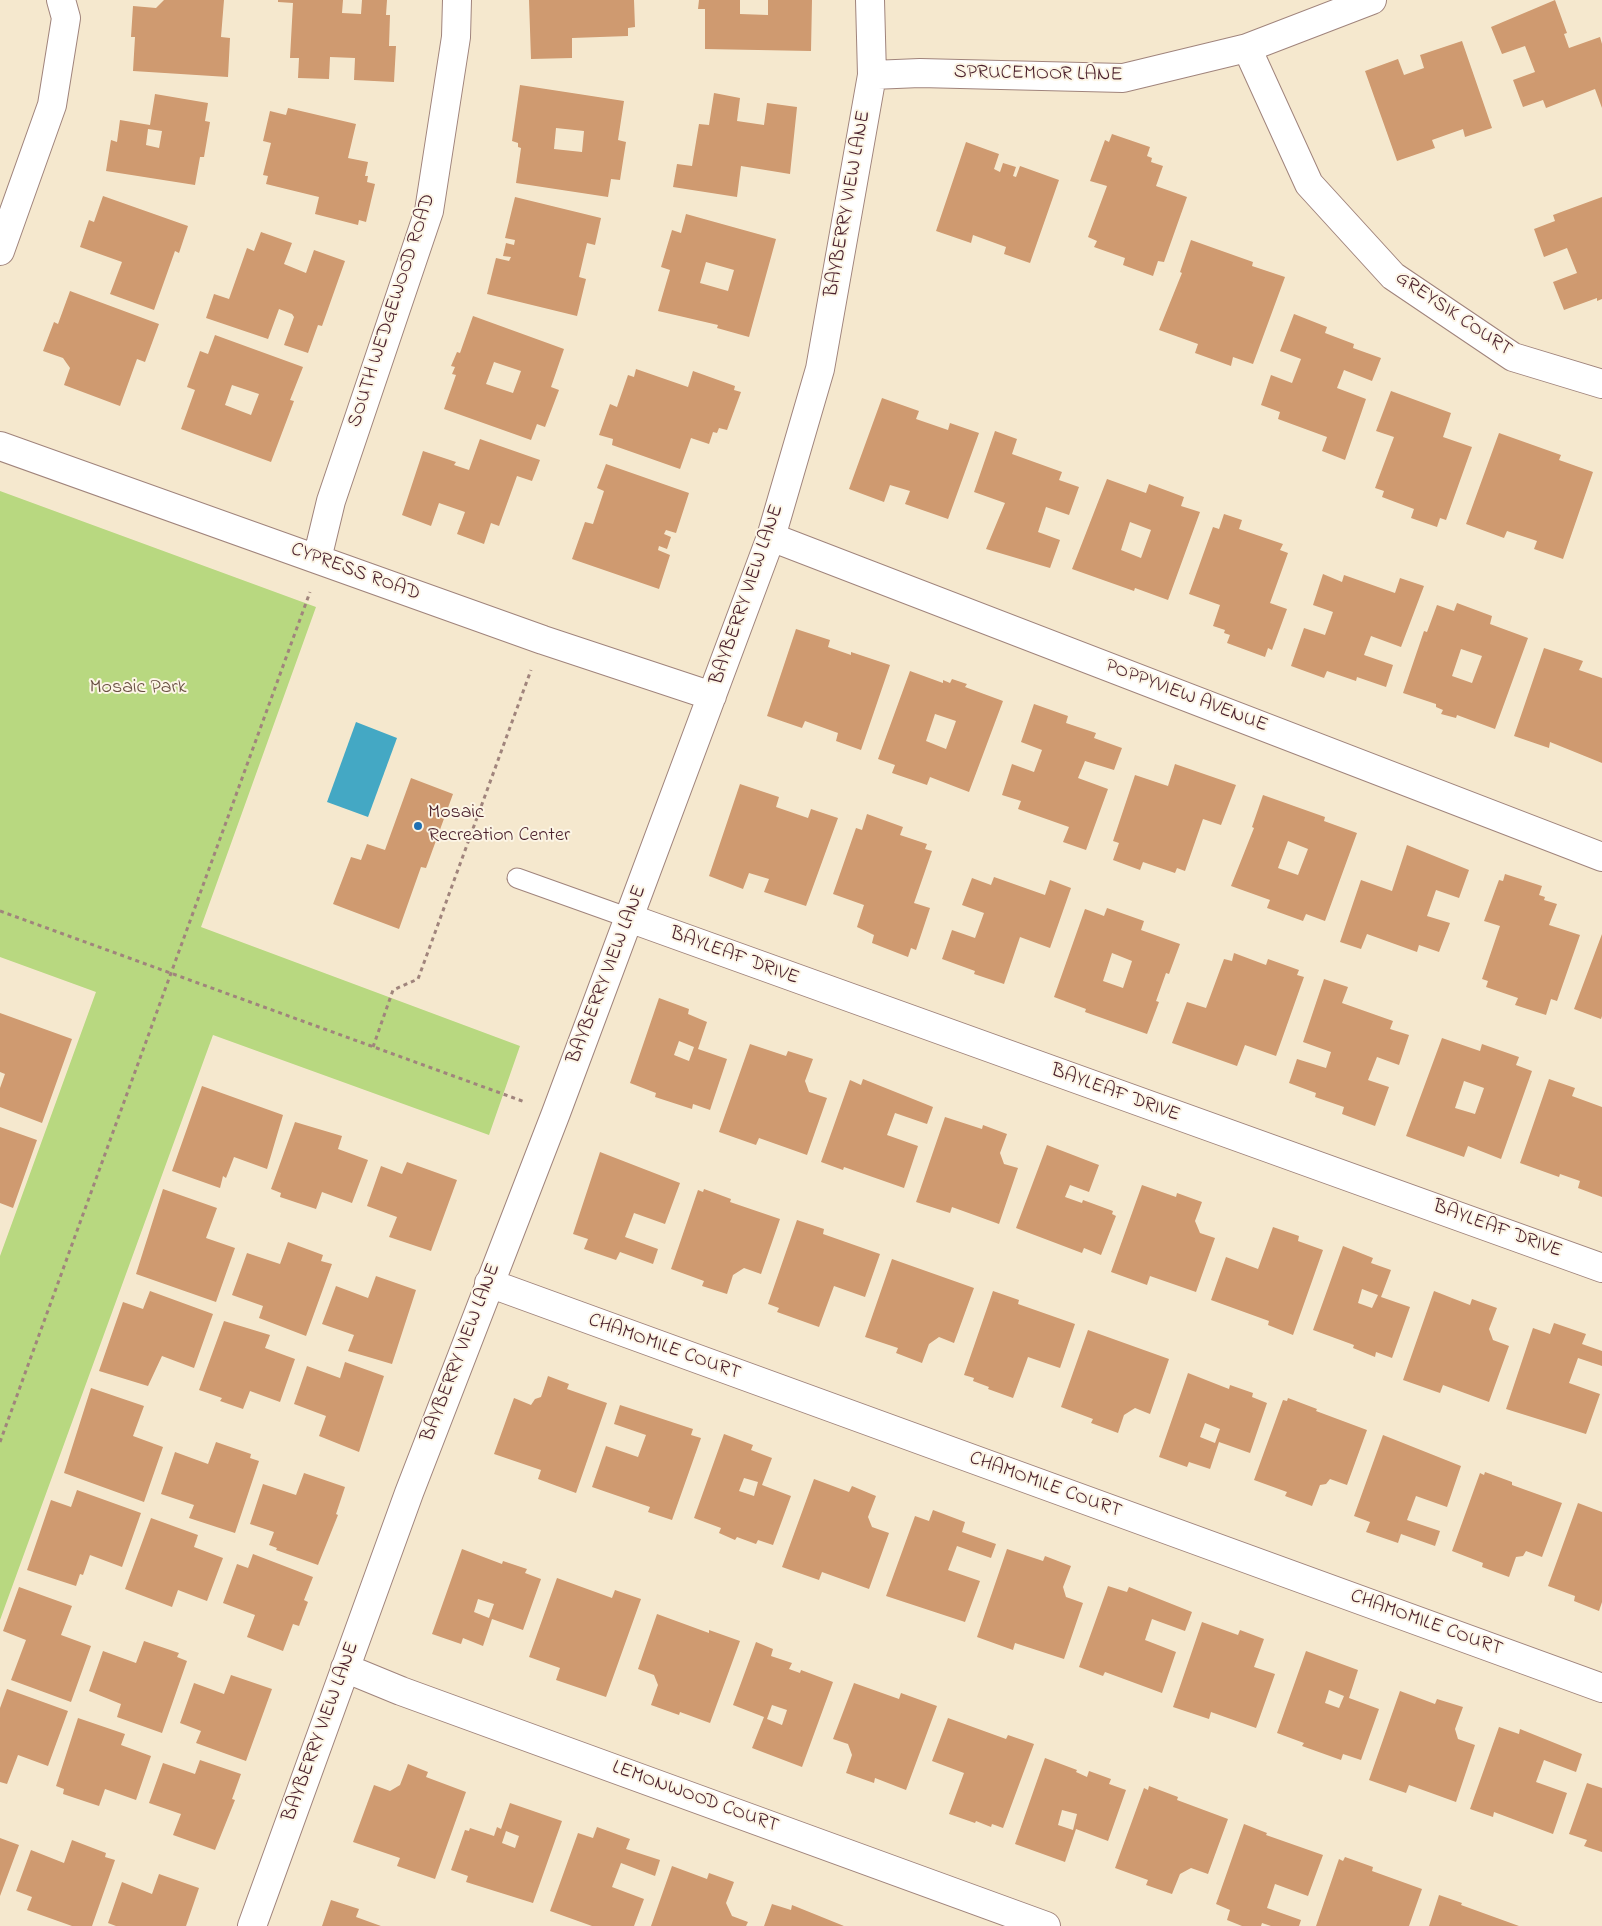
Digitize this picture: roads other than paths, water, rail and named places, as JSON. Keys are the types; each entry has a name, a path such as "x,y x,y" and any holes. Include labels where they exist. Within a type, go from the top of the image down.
{"street":[{"path":"0,251 52,105 66,18 61,0"},
{"name":"SOUTH WEDGEWOOD ROAD","path":"319,560 331,501 429,211 456,37 457,0"},
{"name":"BAYBERRY VIEW LANE","path":"252,1926 344,1668 489,1283 556,1113 771,537 820,369 872,75 870,0"},
{"name":"SPRUCEMOOR LANE","path":"872,75 920,73 1123,78 1246,48 1372,0"},
{"name":"GREYSIK COURT","path":"1246,48 1309,184 1393,276 1513,357 1602,384"},
{"name":"CYPRESS ROAD","path":"0,446 543,640 712,696"},
{"name":"POPPYVIEW AVENUE","path":"771,537 1602,857"},
{"name":"BAYLEAF DRIVE","path":"629,918 1602,1268"},
{"name":"CHAMOMILE COURT","path":"489,1283 1602,1688"},
{"name":"LEMONWOOD COURT","path":"344,1668 401,1691 1046,1926"}],"lane":[{"path":"517,878 629,918"}],"water":[{"path":"356,722 397,738 368,817 327,802"}],"place":[{"name":"Mosaic Recreation Center","path":"418,826"}],"park label":[{"name":"Mosaic Park","path":"138,689"}]}
